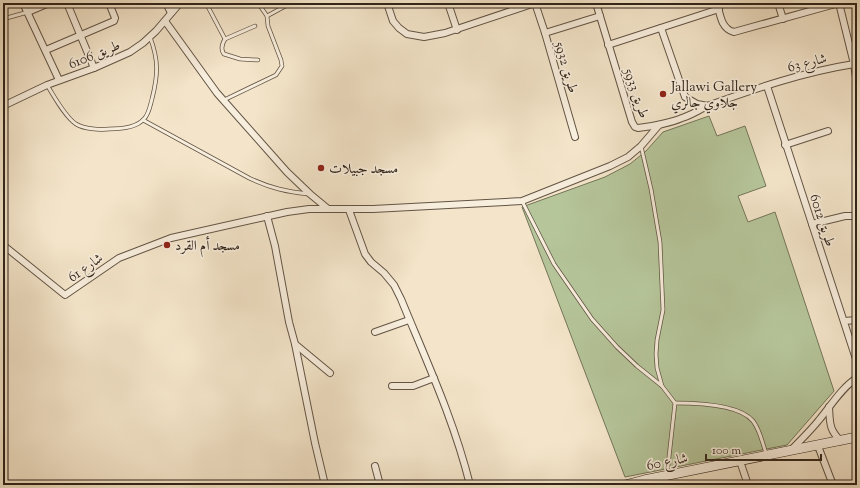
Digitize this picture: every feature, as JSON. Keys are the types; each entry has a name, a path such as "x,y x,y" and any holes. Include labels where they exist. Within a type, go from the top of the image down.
{"street":[{"path":"23,3 59,80"},
{"path":"28,12 49,3"},
{"path":"67,3 94,68"},
{"name":"طريق 6106","path":"46,50 114,21 115,18 109,3"},
{"path":"166,3 171,13"},
{"name":"طريق 6106","path":"3,106 46,85 94,68 130,52 150,37 180,3"},
{"path":"387,3 393,20 399,28 407,34 424,37 457,30 535,3"},
{"path":"448,3 457,30"},
{"name":"طريق 5932","path":"535,3 545,33 574,138"},
{"name":"طريق 5933","path":"596,3 633,124 638,128 659,125 683,118 708,106 767,86"},
{"path":"778,3 783,19"},
{"path":"608,45 661,28 718,6 726,28 734,32 839,3 854,64 857,84"},
{"path":"545,33 600,16"},
{"path":"165,21 224,100 287,172 327,208"},
{"path":"661,28 685,96 698,104 708,106"},
{"name":"شارع 63","path":"767,86 790,77 813,71 854,64"},
{"name":"طريق 6012","path":"767,86 857,362"},
{"path":"326,485 315,443 295,344 289,322 275,246 267,216 309,209 327,208 349,210 522,201 610,166 628,156 641,146 659,125"},
{"path":"785,145 828,131"},
{"path":"349,210 365,254 394,285 442,395 470,485"},
{"name":"شارع 61","path":"3,245 65,296 119,258 171,238 267,216"},
{"path":"812,224 844,216 857,216"},
{"path":"374,332 409,320"},
{"path":"844,321 857,320"},
{"path":"295,344 330,373"},
{"path":"392,386 413,386 434,378"},
{"path":"790,451 807,434 852,380 857,378"},
{"path":"829,407 831,427 834,434 841,441"},
{"name":"شارع 60","path":"625,485 667,475 857,437"},
{"path":"818,446 833,485"},
{"path":"740,461 748,485"},
{"path":"375,466 380,485"}],"lane":[{"path":"206,3 225,39"},
{"path":"224,100 276,75 282,66 271,35 267,16 258,3"},
{"path":"267,16 290,3"},
{"path":"3,19 28,12"},
{"path":"255,26 225,39 221,46 224,54 236,58 258,60"},
{"path":"46,85 71,120 77,125 107,130 129,127 143,120 149,111 157,67 156,51 150,37"},
{"path":"143,120 267,187 286,192 310,194"},
{"path":"641,146 651,189 660,242 662,310 656,340 656,354 657,368 662,386"},
{"path":"522,201 554,264 592,319 617,347 637,366 662,386 675,403 667,475"},
{"path":"675,403 721,406 743,414 752,420 758,430 767,456"}],"green space":[{"path":"709,116 717,136 745,126 766,186 738,196 748,222 775,212 834,391 787,445 625,477 522,207 605,177 630,164 646,151 663,132"}],"place":[{"name":"Jallawi Gallery جلاوي جالري","path":"663,94"},
{"name":"مسجد جبيلات","path":"321,168"},
{"name":"مسجد أم القرد","path":"167,245"}]}
